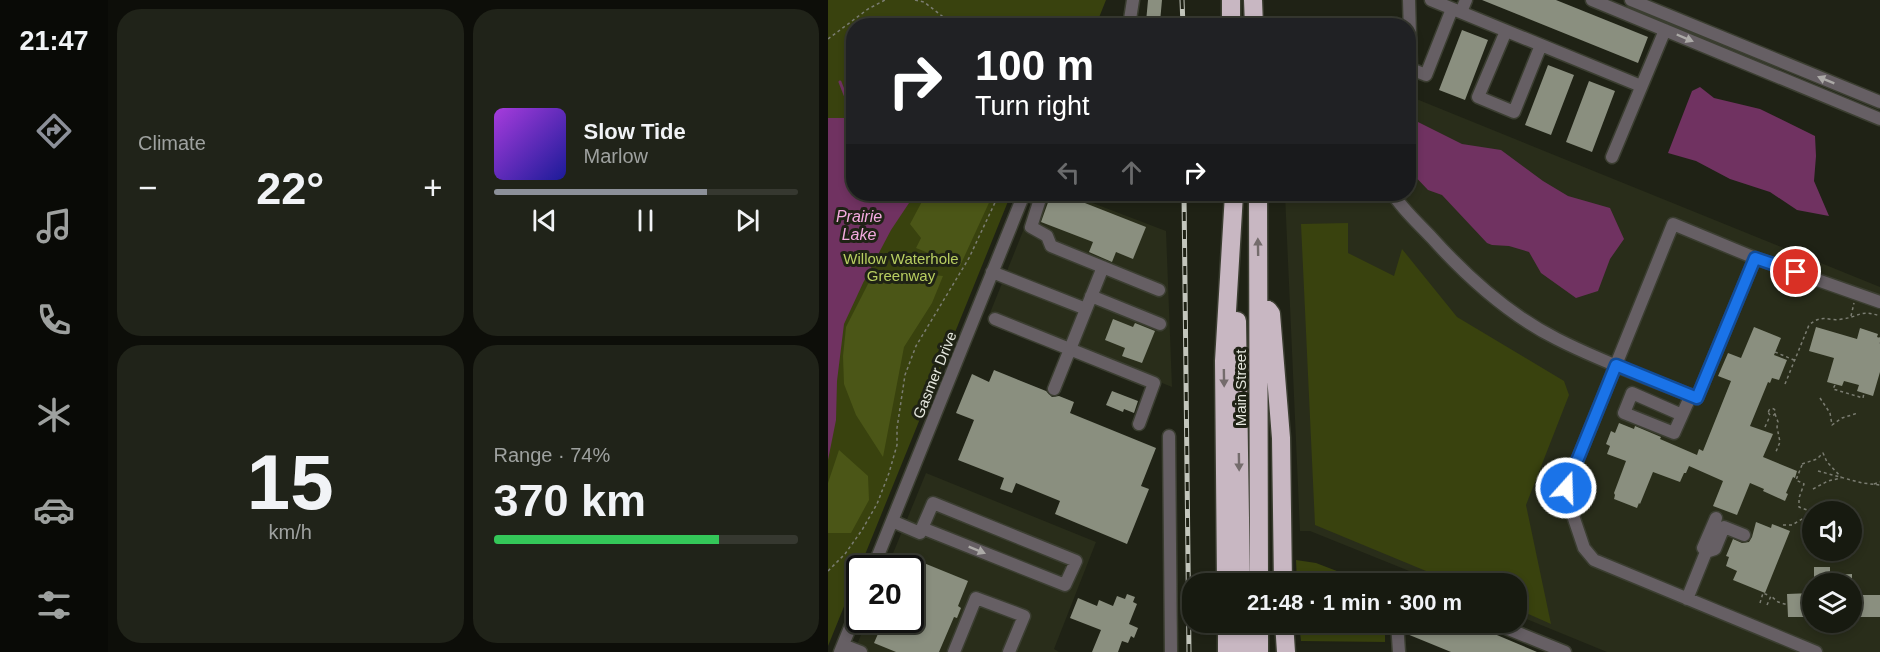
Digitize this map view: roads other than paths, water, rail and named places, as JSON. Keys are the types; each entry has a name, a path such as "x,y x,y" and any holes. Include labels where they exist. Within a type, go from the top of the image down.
{"highway":[{"path":"1231,0 1231,18"},
{"path":"1253,0 1254,18"},
{"path":"1226,573 1224,361 1234,201"},
{"name":"Main Street","path":"1234,201 1241,573"},
{"name":"Main Street","path":"1259,201 1259,573"},
{"path":"1259,296 1271,314 1281,438 1283,573"},
{"path":"1227,633 1227,652"},
{"path":"1241,633 1242,652"},
{"path":"1259,633 1259,652"},
{"path":"1285,633 1286,652"}],"street":[{"path":"1130,18 1132,0"},
{"path":"1409,0 1410,18"},
{"path":"1431,0 1641,86"},
{"path":"1416,71 1426,75 1457,10 1466,0"},
{"path":"1592,0 1880,119"},
{"path":"1630,0 1880,102"},
{"path":"1612,157 1665,30"},
{"path":"1506,31 1478,97 1514,112 1541,45"},
{"name":"Gasmer Drive","path":"878,555 1022,201"},
{"path":"1040,201 1031,228 1047,236 1051,246 1159,290"},
{"path":"1398,201 1454,262 1492,296 1555,339 1697,398 1755,258"},
{"path":"1816,652 1594,560 1584,548 1566,495 1569,479 1673,224 1755,258 1880,302"},
{"path":"1054,389 1103,267"},
{"path":"992,272 1086,309"},
{"path":"1091,296 1160,324"},
{"path":"995,319 1154,383 1139,424"},
{"path":"1682,414 1632,393 1624,413 1674,433 1691,395"},
{"path":"1169,436 1171,652"},
{"path":"892,521 920,533 922,528 933,503 1076,561 1065,585 922,528"},
{"path":"1706,552 1703,548 1716,518"},
{"path":"1687,599 1706,552 1715,549 1724,527 1744,534"},
{"path":"954,652 976,598 1024,616 1009,652"},
{"path":"847,633 841,648 861,652"},
{"path":"1399,633 1401,651"},
{"path":"1518,633 1565,652"}],"water":[{"path":"1700,87 1714,98 1760,109 1815,136 1814,181 1829,216 1797,210 1770,192 1730,179 1696,161 1668,153 1692,91"},
{"name":"Prairie Lake","path":"828,118 846,118 846,201 910,201 891,230 844,324 837,381 836,420 828,460"},
{"path":"1416,121 1462,144 1501,150 1568,196 1610,208 1624,239 1610,259 1598,291 1576,298 1541,273 1529,252 1487,243 1442,195 1428,190 1416,177"}],"waterway":[{"path":"840,82 846,97"}],"railway":[{"path":"1182,0 1183,18"},
{"path":"1184,201 1189,652"}],"park label":[{"name":"Willow Waterhole Greenway","path":"901,268"}]}
